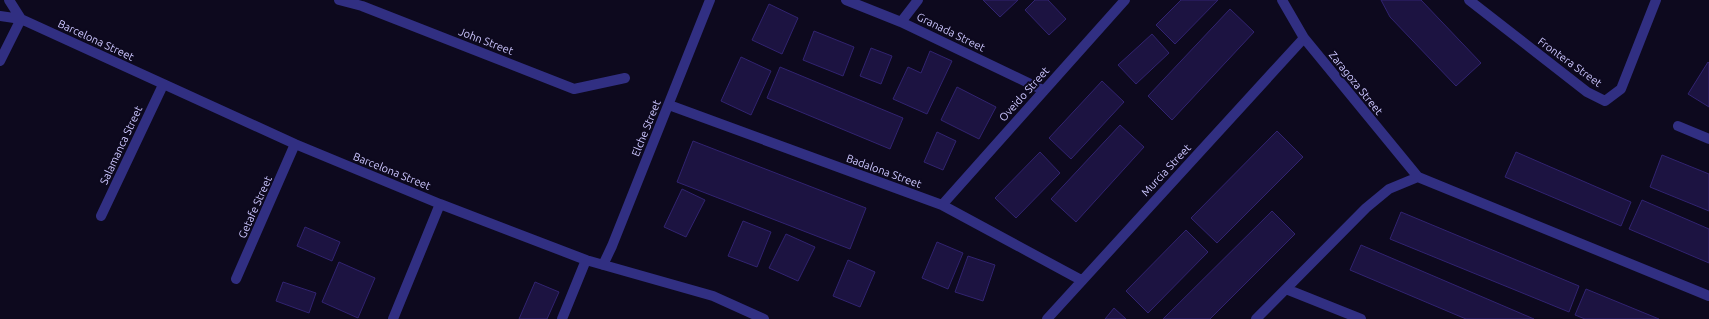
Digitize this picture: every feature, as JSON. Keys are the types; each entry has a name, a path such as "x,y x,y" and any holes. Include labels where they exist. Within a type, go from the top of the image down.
{"street":[{"path":"0,61 21,19 9,0"},
{"name":"John Street","path":"339,0 363,3 574,89 625,78"},
{"name":"Elche Street","path":"603,265 669,105 710,0"},
{"name":"Granada Street","path":"846,0 901,22 1043,90"},
{"path":"901,22 918,0"},
{"name":"Oveido Street","path":"942,205 1043,90 1125,0"},
{"name":"Zaragoza Street","path":"1282,0 1304,38 1418,177"},
{"name":"Frontera Street","path":"1469,0 1587,92 1605,100 1621,89 1656,0"},
{"name":"Barcelona Street","path":"0,16 21,19 295,144 440,204 586,260 713,296 764,319"},
{"name":"Murcia Street","path":"1047,319 1081,280 1304,38"},
{"name":"Salamanca Street","path":"101,216 163,85"},
{"name":"Badalona Street","path":"669,105 942,205 1081,280"},
{"path":"1678,126 1709,139"},
{"name":"Getafe Street","path":"236,279 295,144"},
{"path":"1256,319 1366,208 1389,189 1418,177 1709,296"},
{"path":"393,319 440,204"},
{"path":"562,319 586,260"},
{"path":"1286,289 1361,319"}],"building":[{"path":"983,0 1018,0 1000,17"},
{"path":"1035,0 1048,0 1066,19 1049,35 1025,10"},
{"path":"1181,0 1218,0 1175,44 1156,25"},
{"path":"1381,0 1421,0 1481,63 1456,86 1390,17"},
{"path":"769,4 798,18 782,54 752,40"},
{"path":"1230,9 1254,32 1172,120 1148,96"},
{"path":"814,31 854,47 843,76 803,60"},
{"path":"1152,34 1169,53 1136,84 1118,65"},
{"path":"871,48 892,56 881,84 860,76"},
{"path":"930,51 952,61 927,114 893,99 908,67 921,73"},
{"path":"741,57 771,71 751,115 721,101"},
{"path":"1708,62 1709,63 1709,107 1688,94"},
{"path":"780,67 903,118 890,149 767,98"},
{"path":"1102,81 1124,102 1071,159 1049,138"},
{"path":"957,87 996,107 979,139 941,120"},
{"path":"1120,125 1144,147 1076,222 1051,199"},
{"path":"1277,131 1303,157 1217,243 1191,218"},
{"path":"937,132 956,141 943,170 924,162"},
{"path":"693,141 866,208 850,249 677,182"},
{"path":"1040,152 1060,173 1016,218 995,198"},
{"path":"1516,152 1631,202 1621,226 1505,177"},
{"path":"1662,155 1709,174 1709,211 1650,187"},
{"path":"682,189 705,200 686,237 664,227"},
{"path":"1642,200 1709,229 1709,263 1629,229"},
{"path":"1272,211 1295,234 1210,319 1163,319"},
{"path":"1401,212 1579,286 1569,312 1390,239"},
{"path":"743,221 771,232 757,267 728,256"},
{"path":"305,227 340,242 332,261 297,246"},
{"path":"1186,230 1208,252 1148,313 1126,291"},
{"path":"786,234 815,247 798,281 769,268"},
{"path":"937,242 963,253 948,289 922,278"},
{"path":"1361,245 1534,319 1466,319 1350,270"},
{"path":"968,256 995,265 983,301 955,292"},
{"path":"848,260 875,272 860,307 833,296"},
{"path":"339,262 375,278 358,318 322,302"},
{"path":"283,282 316,293 309,313 276,301"},
{"path":"535,282 559,292 547,319 519,319"},
{"path":"1586,289 1659,319 1585,319 1575,315"},
{"path":"1114,308 1126,319 1105,319"}]}
